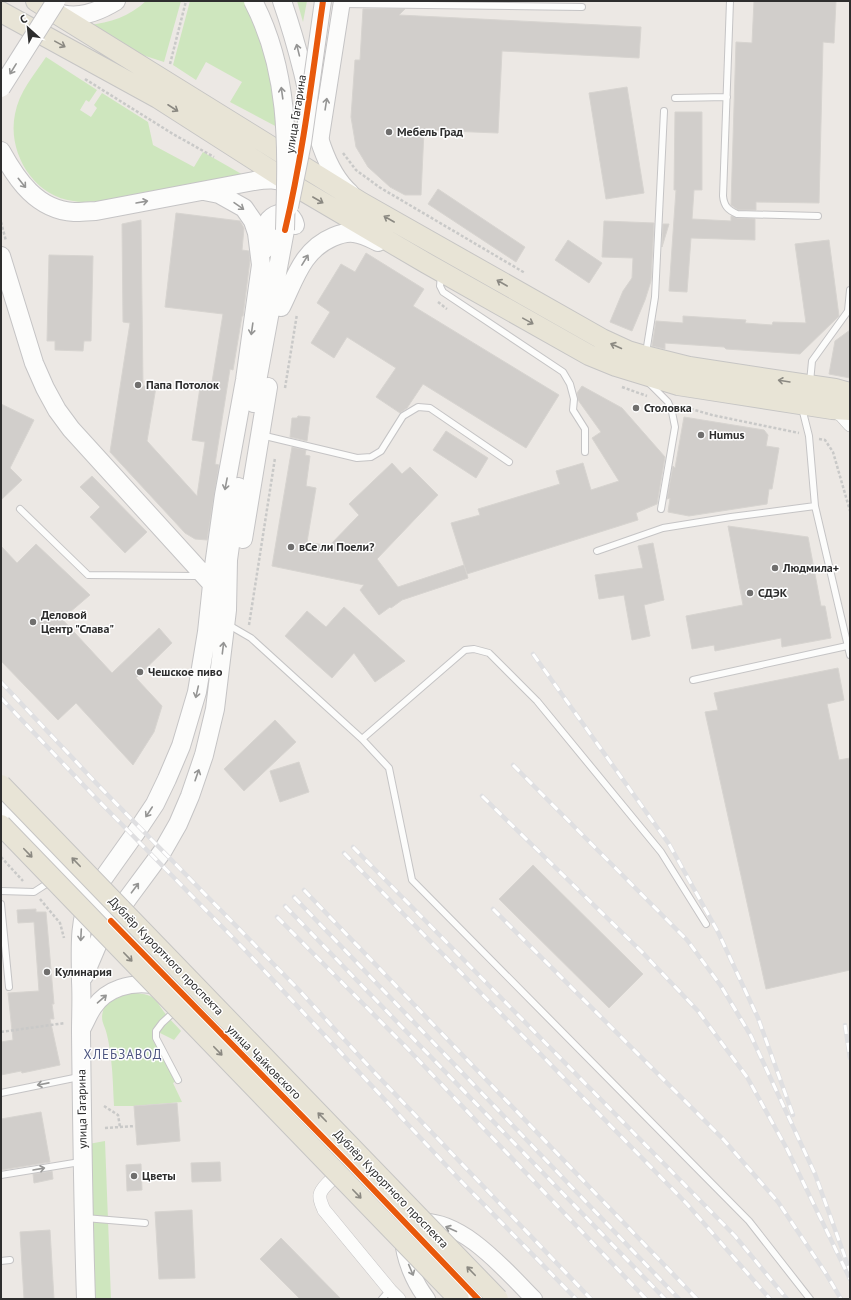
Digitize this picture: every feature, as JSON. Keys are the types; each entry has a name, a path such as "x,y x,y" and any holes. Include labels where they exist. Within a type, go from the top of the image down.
{"main road":[{"path":"43,3 63,15 72,16 86,14 116,1"},
{"path":"227,617 228,560 236,497 285,230 287,149 283,99 275,57 267,31 253,1"},
{"path":"282,1 295,41 320,142 335,174 347,190 362,203"},
{"path":"1,88 43,3"},
{"path":"43,3 362,203 602,339 628,351 641,365 678,385 844,411"},
{"path":"1,12 158,98 300,189 434,268 589,355 616,366 690,366 810,385 850,393"},
{"path":"1,150 23,186 33,196 46,203 74,212 96,211 271,179 285,182 300,189"},
{"path":"204,191 219,194 244,208 253,222 257,234 261,265"},
{"path":"261,265 268,220 276,214 287,215 295,224 289,308"},
{"path":"82,983 101,936 162,852 178,824 190,796 204,755 215,709 227,617 239,561 259,434 289,308 303,263 308,254 318,245 344,233 354,233 365,236 434,268"},
{"path":"1,256 34,363 57,410 72,429 207,578"},
{"name":"улица Гагарина","path":"86,1299 81,1077 82,983 80,945 82,923 85,908 90,897 155,804 181,746 198,692 207,632 207,578 245,380 261,265"},
{"name":"Дублёр Курортного проспекта","path":"1,785 498,1299"},
{"name":"улица Чайковского","path":"1,803 111,921"},
{"path":"1,825 459,1299"}],"street":[{"name":"улица Гагарина","path":"285,230 303,144 323,1"},
{"path":"320,142 342,2"},
{"path":"844,411 841,415 850,425"},
{"name":"улица Чайковского","path":"111,921 350,1164 478,1299"},
{"path":"81,1026 102,997 116,989 131,984 152,985 184,996"},
{"path":"350,1164 323,1188 320,1194 320,1201 324,1210 390,1296"},
{"path":"401,1219 404,1225 403,1240 407,1260 412,1274 427,1299"},
{"path":"401,1219 412,1223 432,1222 453,1229 475,1243 491,1256 534,1299"}],"lane":[{"path":"730,1 723,196 724,203 729,210 737,214 818,216"},
{"path":"342,2 582,7"},
{"path":"675,98 727,97"},
{"path":"661,509 676,427 668,402 641,365 655,297 664,111"},
{"path":"434,268 443,292 563,372 570,384 574,399 573,410 586,429 585,452"},
{"path":"810,385 812,361 848,311 850,290"},
{"path":"800,404 804,410 809,436 815,506 850,655"},
{"path":"259,434 357,458 370,457 381,451 403,416 418,407 430,408 509,462"},
{"path":"597,551 663,528 815,506"},
{"path":"20,509 88,575 165,575 207,578"},
{"path":"227,617 362,739 389,768 412,880 749,1222 810,1299"},
{"path":"693,680 847,646"},
{"path":"362,739 465,650 474,649 489,653 537,702 661,852 706,924"},
{"path":"1,892 34,892 66,872"},
{"path":"1,904 9,987"},
{"path":"178,1080 156,1038 156,1031 184,996"},
{"path":"1,1092 81,1077"},
{"path":"1,1175 83,1162"},
{"path":"84,1218 145,1223"},
{"path":"1,1261 10,1260"}],"path":[{"path":"169,67 186,1"},
{"path":"78,75 172,134 219,159"},
{"path":"342,151 356,170 379,188 526,274"},
{"path":"284,393 289,308"},
{"path":"249,625 278,439"},
{"path":"1,857 55,916 60,923 64,940"},
{"path":"1,1032 81,1026"},
{"path":"104,1106 118,1114 120,1127"},
{"path":"105,1128 135,1126"}],"green space":[{"path":"146,1 181,1 164,62 130,51 88,25 104,23 119,18 133,11"},
{"path":"190,1 244,1 248,6 268,65 279,128 230,102 242,82 206,62 196,80 173,65"},
{"path":"297,1 307,1 303,22"},
{"path":"46,57 97,90 89,102 86,100 80,110 91,117 97,108 94,105 102,93 148,122 153,145 194,167 203,152 245,176 101,201 73,201 46,191 26,170 19,157 15,143 14,128 15,114 20,98"},
{"path":"134,993 147,995 155,999 168,1017 181,1031 174,1040 156,1031 178,1080 173,1083 182,1102 114,1106 111,1056 108,1038 102,1021 102,1015 108,1003 120,996"},
{"path":"105,1141 111,1299 86,1299 83,1145"}],"building":[{"path":"754,1 836,1 834,43 823,42 819,203 756,202 756,210 738,210 731,205 736,42 752,43"},
{"path":"363,9 405,9 399,15 641,27 639,58 502,51 498,133 424,130 421,195 405,195 390,187 368,167 356,147 351,117 355,60 360,60"},
{"path":"627,87 644,193 606,199 589,93"},
{"path":"675,112 702,112 702,190 694,190 692,219 731,221 731,216 737,218 755,219 755,240 691,238 687,292 669,291 676,190 674,190"},
{"path":"438,189 525,247 516,262 428,204"},
{"path":"176,213 240,221 244,228 242,250 249,251 250,260 243,316 233,370 230,369 215,464 219,465 207,540 195,539 185,533 110,452 130,323 123,322 122,224 141,220 143,386 156,387 147,441 197,496 205,442 192,440 201,381 212,382 223,314 165,307"},
{"path":"604,221 654,223 651,281 632,331 610,322 623,291 632,278 633,258 602,257"},
{"path":"663,224 669,224 662,247"},
{"path":"568,240 602,263 589,283 555,260"},
{"path":"829,240 839,316 800,354 665,343 665,349 652,346 656,321 683,323 683,316 746,320 745,323 772,325 773,322 806,323 795,244"},
{"path":"366,253 424,289 413,306 559,395 526,448 423,384 407,408 400,413 376,397 396,368 347,337 334,358 311,343 330,312 317,303 341,264 355,272"},
{"path":"49,255 93,256 91,341 84,341 83,351 55,350 55,341 47,341"},
{"path":"850,330 850,378 829,374 835,341"},
{"path":"582,386 622,408 665,457 657,504 636,513 638,520 467,574 451,523 480,515 478,509 560,484 556,471 583,463 591,490 619,481 592,438 601,432 578,400 577,393"},
{"path":"1,404 34,420 10,468 22,480 1,500"},
{"path":"298,416 310,417 307,441 290,437 292,418 297,418"},
{"path":"684,417 764,430 768,435 766,446 779,448 772,489 769,489 767,504 689,516 668,512 670,498 667,499 673,466 675,468"},
{"path":"446,431 488,458 476,478 433,450"},
{"path":"292,447 306,450 305,455 310,456 306,486 316,488 307,542 329,546 359,515 349,504 392,463 402,474 410,467 438,495 377,559 398,587 464,565 468,578 402,600 379,615 360,590 364,585 272,566"},
{"path":"92,476 147,532 125,553 90,517 100,507 80,487"},
{"path":"728,526 808,537 821,606 825,606 831,638 782,647 781,638 715,651 714,645 692,649 686,616 743,605"},
{"path":"653,543 664,600 644,605 650,636 632,640 624,595 599,599 595,575 643,568 638,546"},
{"path":"36,544 90,595 62,619 112,673 159,628 172,643 136,678 162,706 154,732 133,765 76,703 58,720 1,661 1,546 17,563"},
{"path":"344,607 405,661 375,682 354,653 332,678 285,636 307,611 326,627"},
{"path":"838,668 844,700 827,704 839,760 850,758 850,970 766,989 705,712 718,710 714,693"},
{"path":"275,720 296,742 244,791 224,769"},
{"path":"299,762 309,792 280,802 270,771"},
{"path":"533,865 643,974 609,1008 499,899"},
{"path":"36,909 36,912 46,912 54,1004 52,1004 54,1019 50,1019 60,1065 22,1073 21,1071 1,1075 1,1042 13,1040 8,993 39,991 34,922 18,923 17,910"},
{"path":"177,1103 180,1141 137,1145 134,1106"},
{"path":"41,1112 50,1162 1,1170 1,1119"},
{"path":"220,1162 221,1181 192,1182 191,1163"},
{"name":"Цветы","path":"141,1164 142,1190 127,1191 126,1165"},
{"path":"52,1171 53,1179 34,1183 33,1174"},
{"path":"192,1210 195,1278 159,1279 155,1212"},
{"path":"50,1230 54,1299 24,1299 20,1232"},
{"path":"281,1238 341,1299 300,1299 260,1259"}],"railway":[{"path":"533,654 669,844 718,932 758,1018 793,1115"},
{"path":"1,682 98,785 298,989 375,1073 591,1299"},
{"path":"1,698 91,793 244,949 457,1177 576,1299"},
{"path":"513,765 687,940 721,986 751,1036 815,1174 850,1271"},
{"path":"482,796 642,952 698,1011 747,1077 787,1149 850,1279"},
{"path":"353,847 735,1236 787,1299"},
{"path":"344,853 687,1204 770,1299"},
{"path":"304,890 697,1299"},
{"path":"294,897 679,1299"},
{"path":"285,906 665,1299"},
{"path":"493,909 723,1139 778,1202 825,1272 841,1299"},
{"path":"277,917 406,1047 646,1299"},
{"path":"845,1025 850,1058"}],"cycle path":[{"path":"285,230 302,144 323,1"},
{"path":"111,921 349,1164 478,1299"}],"place":[{"name":"Мебель Град","path":"389,132"},
{"name":"Папа Потолок","path":"138,385"},
{"name":"Столовка","path":"636,408"},
{"name":"Humus","path":"701,435"},
{"name":"вСе ли Поели?","path":"291,547"},
{"name":"Людмила+","path":"775,568"},
{"name":"СДЭК","path":"750,593"},
{"name":"Деловой Центр \"Слава\"","path":"33,622"},
{"name":"Чешское пиво","path":"140,672"},
{"name":"Кулинария","path":"47,972"},
{"name":"Цветы","path":"134,1176"}],"district":[{"name":"ХЛЕБЗАВОД","path":"123,1054"}]}
